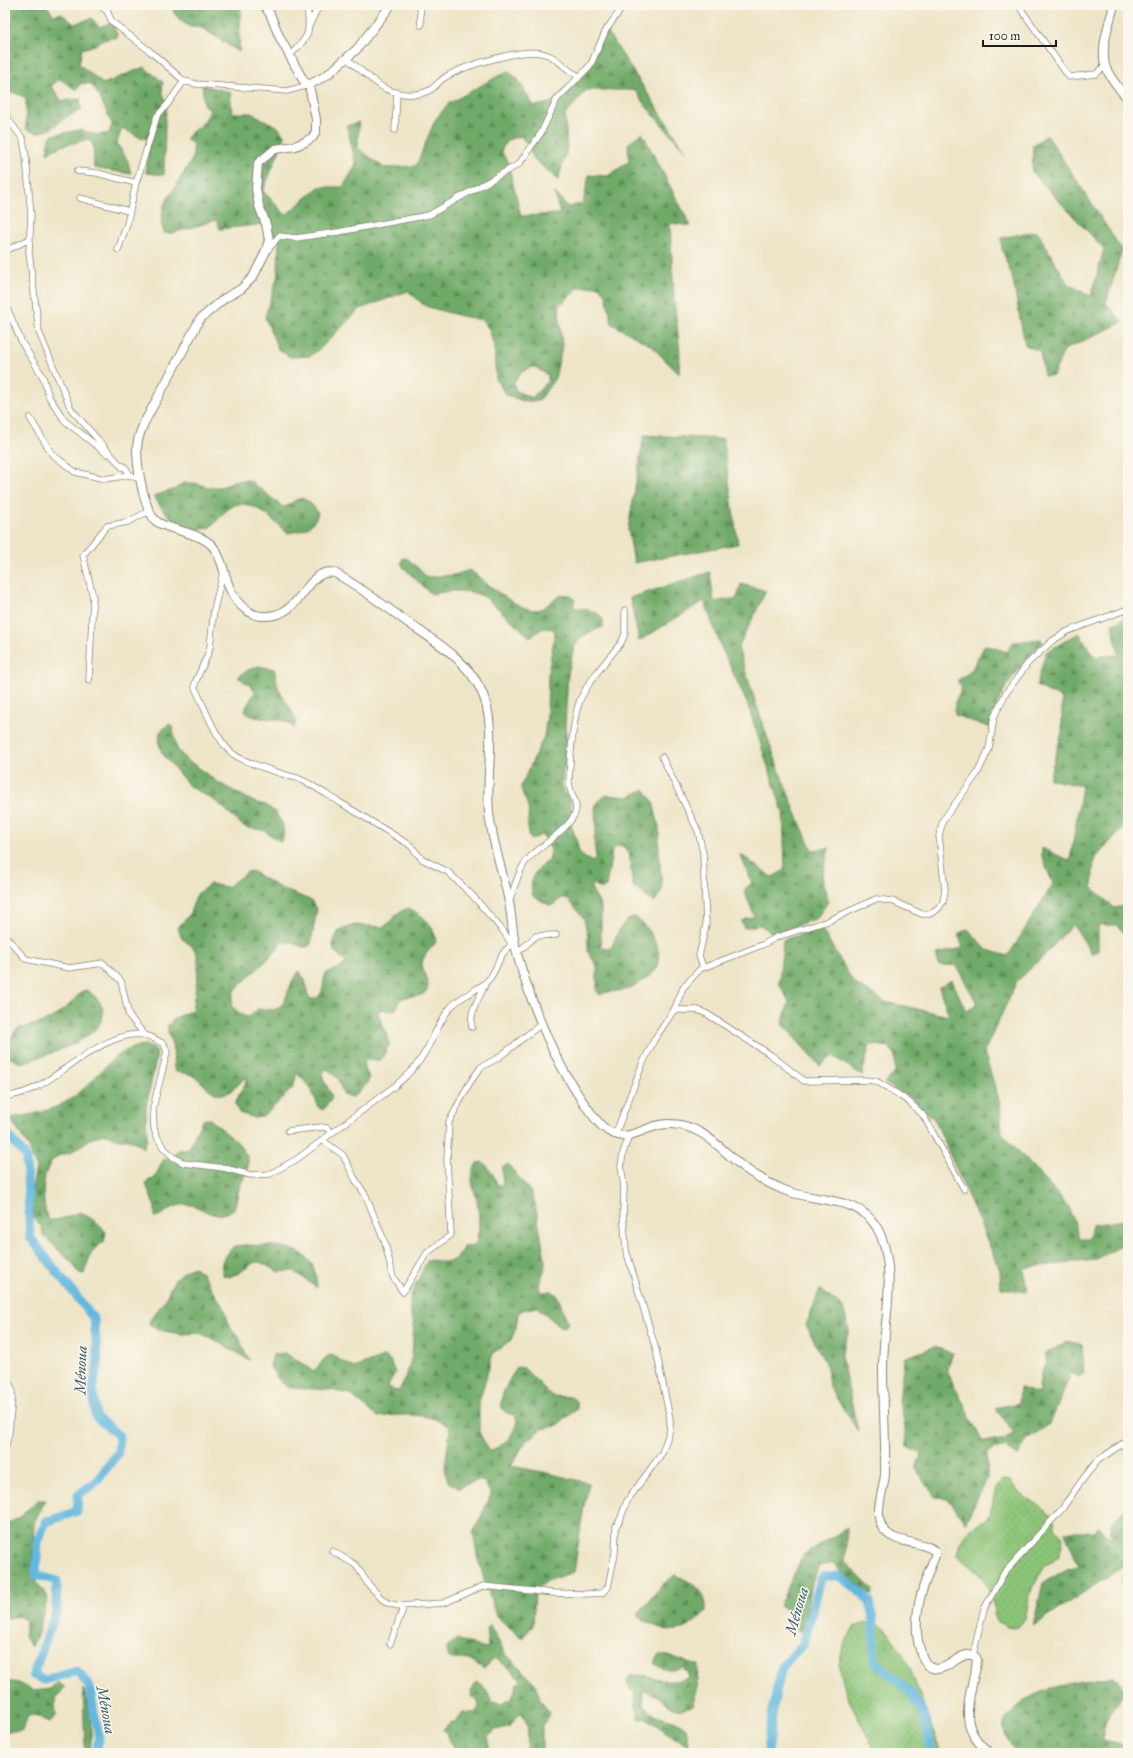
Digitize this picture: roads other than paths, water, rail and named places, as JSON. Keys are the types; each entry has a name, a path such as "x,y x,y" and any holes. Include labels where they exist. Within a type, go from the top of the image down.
{"street":[{"path":"99,5 108,8 112,22 151,52 184,81 196,84 286,91 309,85 328,75 357,49 391,5"},
{"path":"264,5 303,80 309,85 316,119 316,131 313,137 295,146 275,149 258,162 256,189 259,206 266,224 269,240 266,253"},
{"path":"309,26 319,5"},
{"path":"420,5 421,25"},
{"path":"1018,5 1069,77 1096,74 1105,66"},
{"path":"1112,5 1104,43 1105,66 1118,88 1128,99"},
{"path":"290,54 308,36 309,26 307,6"},
{"path":"513,945 509,902 491,829 489,814 490,737 487,713 481,689 466,668 445,648 335,573 325,573 315,579 294,606 289,609 277,615 254,615 237,602 232,594 217,552 210,543 160,524 153,518 149,511 141,480 137,455 140,433 200,319 210,309 225,298 241,289 253,277 266,253 279,236 296,238 392,223 429,215 519,164 541,133 556,100 591,64 606,30 622,7"},
{"path":"347,59 385,89 415,94 428,91 445,78 471,65 525,53 542,53 556,59 567,70 577,75 578,79"},
{"path":"118,250 127,224 136,183 157,116 184,81"},
{"path":"396,130 397,92"},
{"path":"5,101 7,118 23,138 31,215 29,252 39,332 71,409 122,466"},
{"path":"77,171 97,173 136,183"},
{"path":"80,198 129,211"},
{"path":"5,251 30,239"},
{"path":"5,303 22,343 42,377 49,397 65,421 125,467 130,475"},
{"path":"30,418 52,454 75,472 105,479 130,475 141,480"},
{"path":"89,680 93,597 83,555 107,526 128,522 149,511"},
{"path":"223,572 214,609 210,647 194,682 194,688 218,736 226,747 237,756 303,780 410,845 422,859 448,872 472,895 504,932 513,945 517,953 524,980 553,1054 572,1086 594,1118 603,1127 615,1135 620,1136 629,1135 664,1124 681,1125 696,1129 758,1177 782,1190 797,1195 840,1202 854,1208 870,1219 877,1228 884,1248 889,1283 883,1367 884,1480 880,1500 880,1518 882,1527 893,1536 906,1542 928,1546 935,1551 935,1556 917,1609 916,1636 923,1660 929,1666 937,1669 942,1668 966,1655 973,1655"},
{"path":"615,1135 642,1065 654,1040 674,1010 686,983 703,967 762,945 777,937 828,921 876,899 892,901 922,914 930,914 938,910 943,902 945,890 939,836 943,820 977,774 989,749 994,716 1006,693 1028,663 1052,641 1068,631 1128,609"},
{"path":"509,902 521,868 561,831 575,815 577,804 570,792 569,780 572,745 578,707 584,692 621,643 625,634 625,610"},
{"path":"662,757 698,831 702,853 706,925 699,956 703,967"},
{"path":"517,953 536,936 556,935"},
{"path":"5,936 26,959 69,968 103,963 121,981 130,1016 145,1035 164,1044 166,1047 167,1057 156,1092 153,1108 154,1128 163,1147 179,1161 224,1168 251,1175 270,1174 297,1160 395,1086 408,1074 422,1057 438,1024 456,1001 485,984"},
{"path":"472,1026 472,1012 485,984 492,976 501,956 513,945"},
{"path":"674,1010 698,1010 707,1014 771,1055 804,1081 864,1080 876,1081 886,1086 909,1102 923,1115 964,1189"},
{"path":"322,1140 343,1155 355,1179 366,1196 385,1243 393,1277 403,1292 427,1253 451,1234 447,1160 449,1122 469,1084 481,1067 498,1058 541,1024"},
{"path":"5,1097 24,1092 40,1085 93,1050 105,1044 128,1036 145,1035"},
{"path":"288,1131 321,1127 327,1128 332,1133"},
{"path":"332,1551 356,1565 368,1584 382,1599 388,1603 404,1606 444,1602 480,1586 585,1594 602,1593 608,1587 615,1553 616,1526 620,1520 627,1501 662,1453 668,1435 670,1419 656,1350 626,1250 623,1213 624,1187 621,1166 623,1153 629,1135"},
{"path":"5,1373 12,1389 12,1399 9,1432 5,1450"},
{"path":"973,1655 984,1610 1004,1573 1062,1509 1097,1461 1128,1440"},
{"path":"390,1644 404,1606"},
{"path":"973,1655 976,1657 977,1665 972,1688 968,1724 974,1738 990,1753"}],"waterway":[{"name":"Ménoua","path":"5,1131 26,1157 30,1237 94,1319 98,1364 93,1388 96,1417 119,1436 118,1453 96,1482 78,1495 77,1511 46,1522 38,1540 36,1575 57,1581 56,1612 33,1675 44,1680 77,1671 89,1685 99,1738 96,1753"},
{"name":"Ménoua","path":"768,1753 773,1707 782,1667 803,1644 821,1579 825,1576 839,1576 863,1594 870,1602 874,1627 874,1656 876,1662 912,1694 915,1703 920,1706 932,1753"}]}
